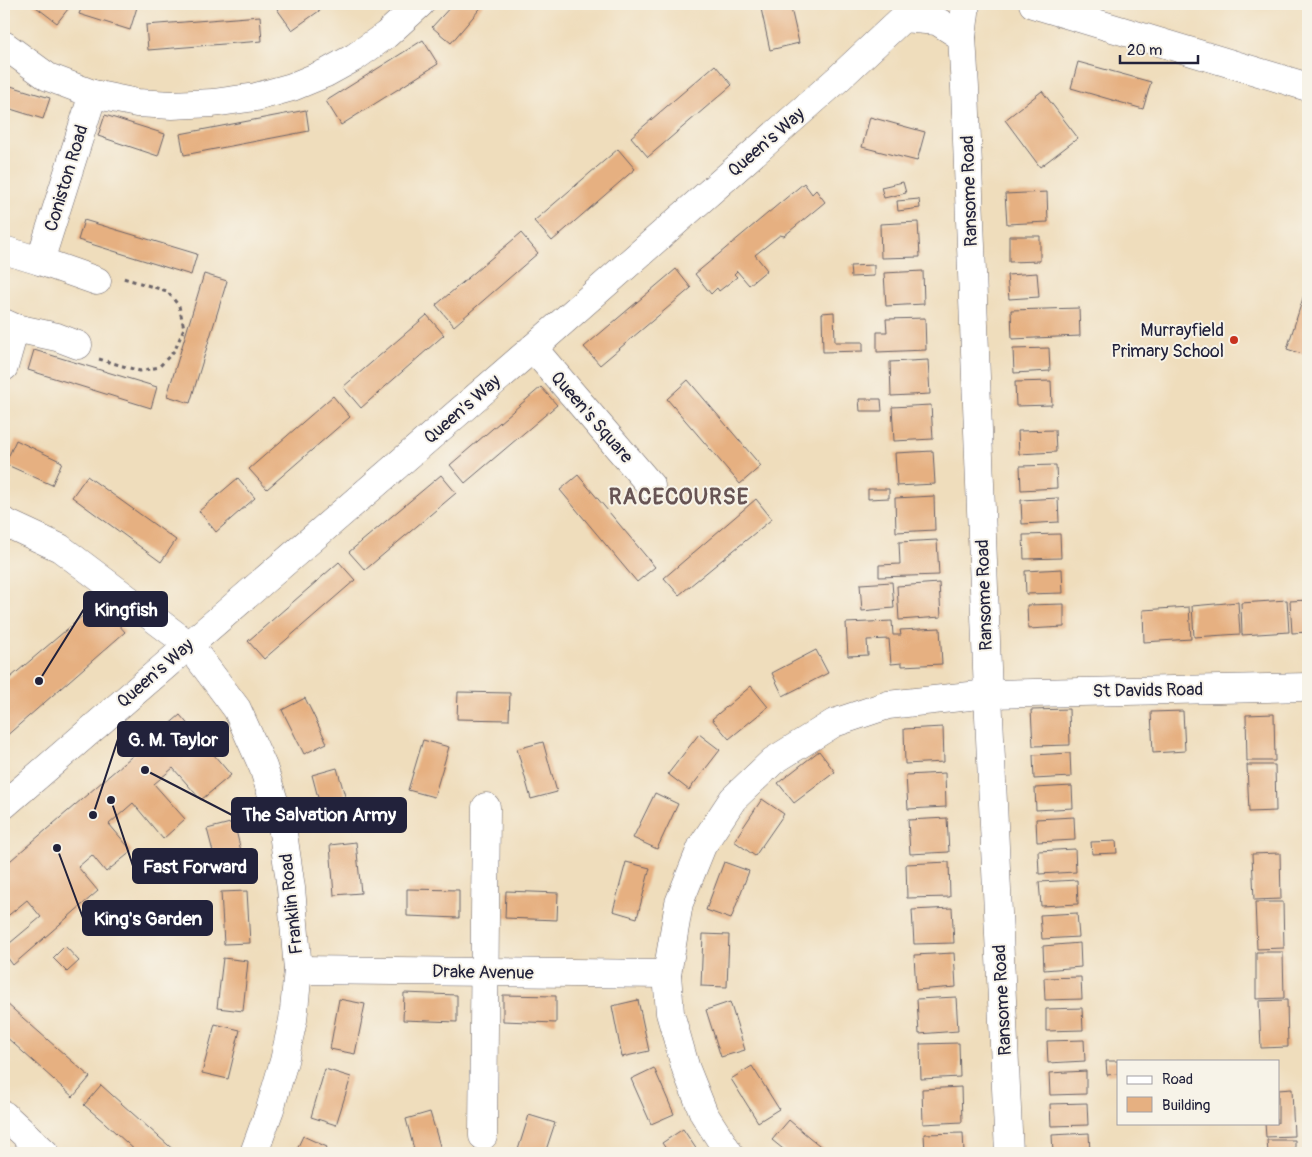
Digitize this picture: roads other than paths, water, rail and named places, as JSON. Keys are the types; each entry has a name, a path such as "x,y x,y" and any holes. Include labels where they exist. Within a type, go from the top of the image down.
{"street":[{"path":"4,45 48,77 93,94 137,103 172,105 213,103 265,95 292,87 326,73 355,57 386,35 420,4"},
{"name":"Ransome Road","path":"966,4 962,37 988,694 1009,1153"},
{"path":"1033,4 1306,80"},
{"path":"907,11 937,21 962,37"},
{"name":"Queen's Way","path":"4,805 533,348 839,78 907,11"},
{"name":"Coniston Road","path":"40,261 93,94"},
{"path":"4,250 97,281"},
{"path":"4,367 9,325 56,337 78,345"},
{"name":"Queen's Square","path":"533,348 651,486"},
{"name":"Franklin Road","path":"4,522 60,548 188,645 237,709 263,767 282,826 291,888 298,970 293,1020 284,1061 270,1110 254,1153"},
{"name":"St Davids Road","path":"729,1153 704,1114 686,1069 670,1013 668,974 679,903 702,846 733,799 773,761 834,722 888,705 988,694 1308,687"},
{"path":"483,1136 486,807"},
{"name":"Drake Avenue","path":"298,970 668,974"},
{"path":"4,1115 44,1153"}],"place":[{"name":"Murrayfield Primary School","path":"1234,340"},
{"name":"Kingfish","path":"39,681"},
{"name":"The Salvation Army","path":"145,770"},
{"name":"Fast Forward","path":"111,800"},
{"name":"G. M. Taylor","path":"93,815"},
{"name":"King's Garden","path":"57,848"}],"district":[{"name":"RACECOURSE","path":"679,496"}]}
